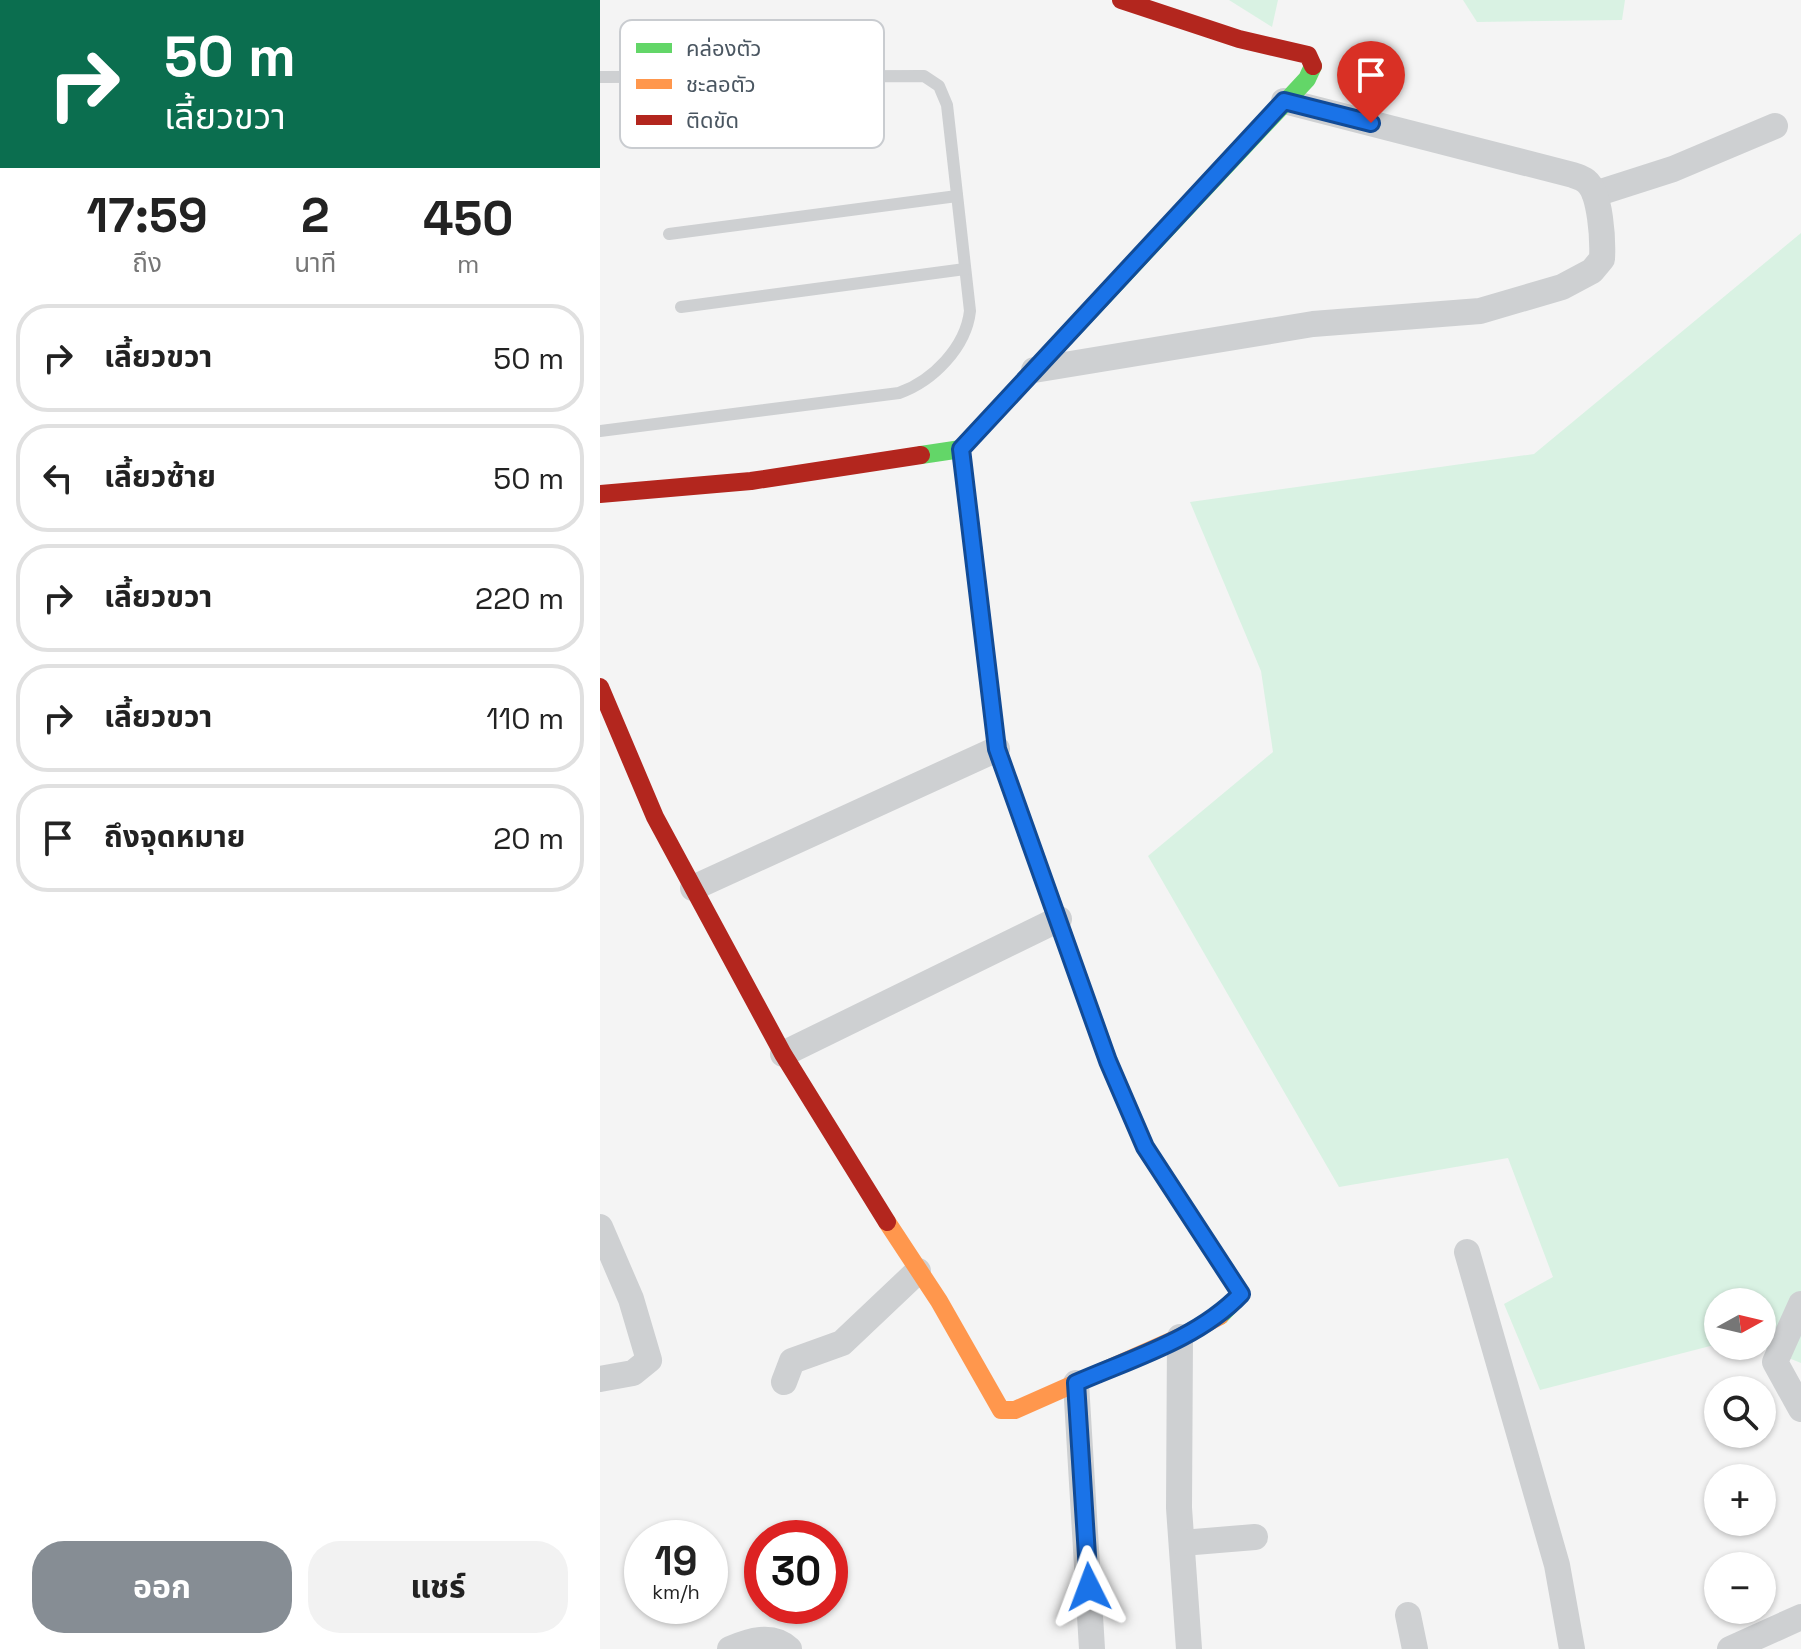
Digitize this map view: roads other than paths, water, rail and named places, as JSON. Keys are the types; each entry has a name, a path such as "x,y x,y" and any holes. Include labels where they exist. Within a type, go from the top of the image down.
{"street":[{"path":"600,494 751,481 961,449 1307,79 1314,65 1308,55 1239,39 1121,0"},
{"path":"1034,370 1313,324 1480,311 1562,287 1592,271 1602,259 1603,237 1595,194 1587,182 1573,175 1284,101"},
{"path":"1595,194 1673,169 1775,126"},
{"path":"600,687 655,817 783,1054 939,1301 1001,1410 1015,1410 1180,1337 1221,1315 1241,1294 1145,1147 1108,1061 997,749 961,449"},
{"path":"693,888 997,749"},
{"path":"783,1054 1059,919"},
{"path":"600,1227 631,1299 649,1360 633,1373 600,1379"},
{"path":"1467,1252 1557,1565 1572,1649"},
{"path":"784,1382 792,1361 842,1343 918,1271"},
{"path":"1801,1304 1775,1362 1801,1409"},
{"path":"1180,1337 1179,1508 1189,1649"},
{"path":"1076,1383 1092,1649"},
{"path":"1182,1543 1255,1537"},
{"path":"1408,1615 1415,1649"},
{"path":"1730,1649 1801,1617"},
{"path":"730,1649 765,1639 785,1644 789,1649"}],"lane":[{"path":"600,431 899,393 917,387 964,338 970,311 947,105 939,86 924,76 884,76"},
{"path":"600,77 620,77"},
{"path":"669,234 957,196"},
{"path":"681,307 965,269"}]}
